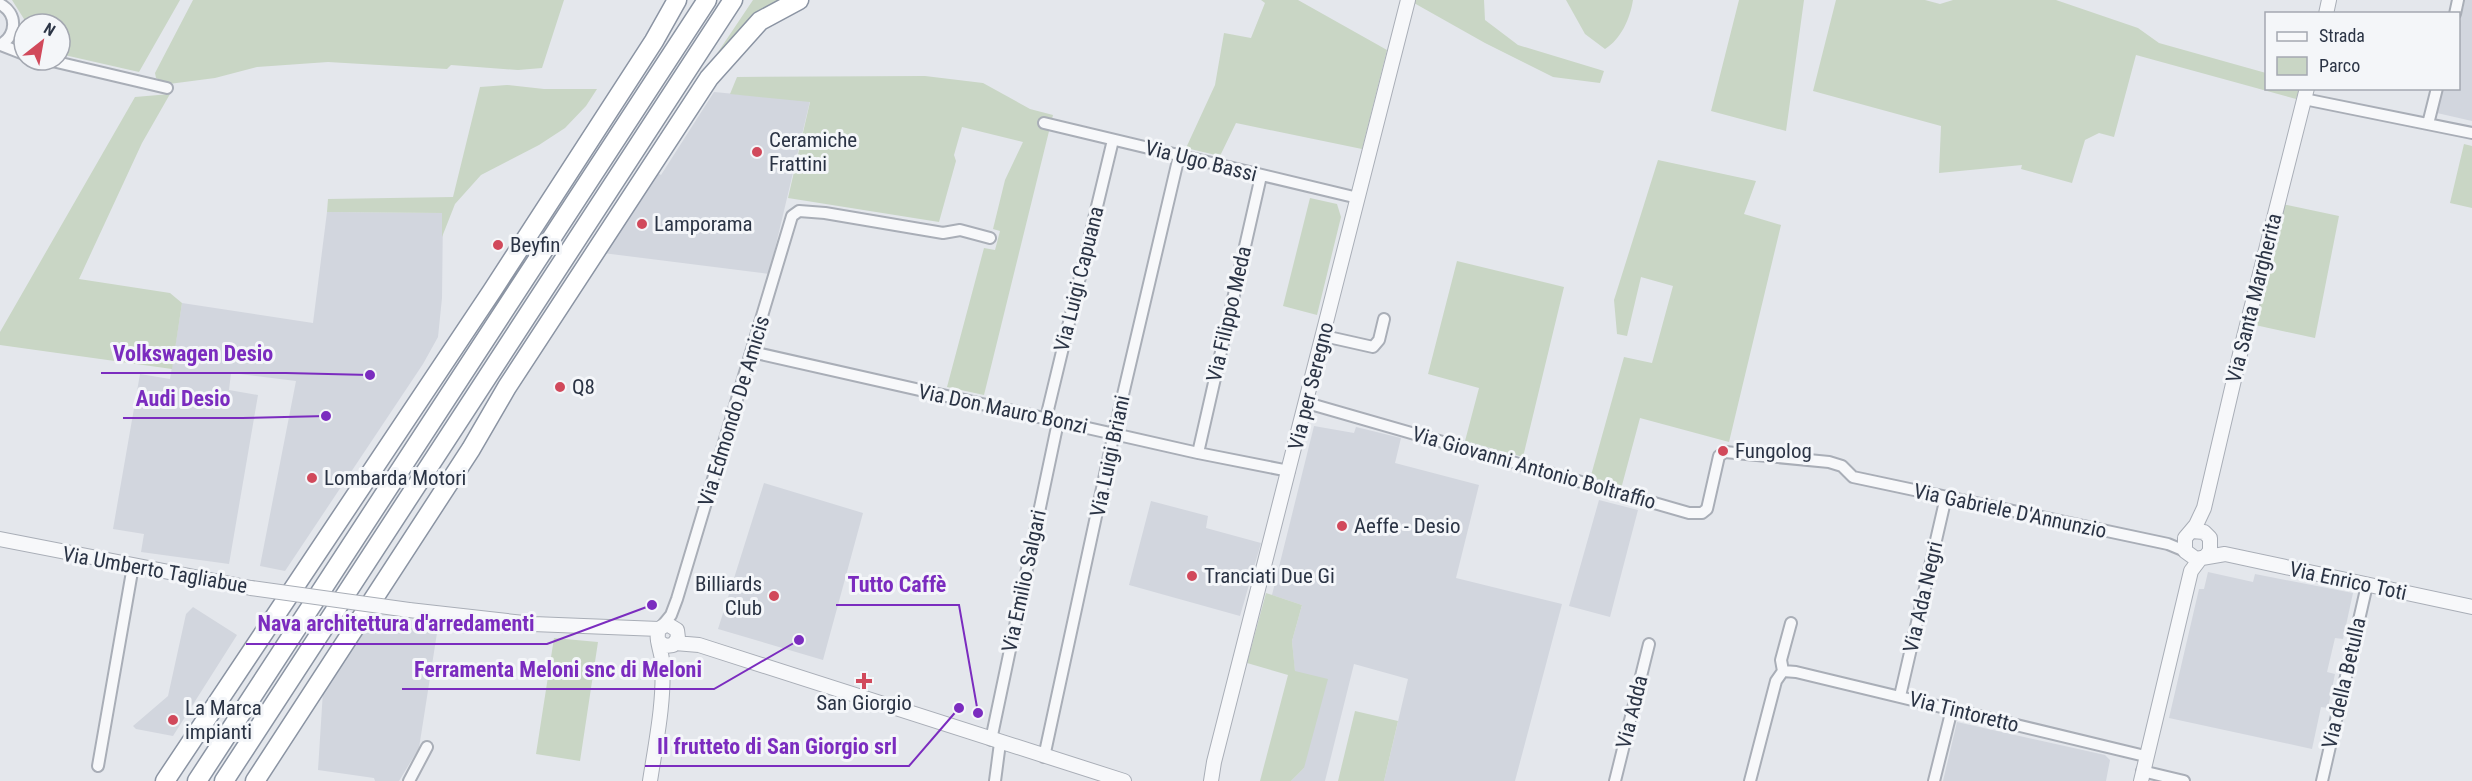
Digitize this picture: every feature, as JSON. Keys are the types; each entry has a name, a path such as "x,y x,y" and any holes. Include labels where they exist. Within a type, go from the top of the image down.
{"highway":[{"path":"165,781 492,291 647,51 677,0"},
{"path":"196,781 707,0"},
{"path":"224,781 733,0"},
{"path":"255,781 471,449 507,387 709,78 760,21 799,0"}],"street":[{"name":"Via per Seregno","path":"1212,778 1408,0"},
{"path":"0,45 11,36 14,22 8,9 1,3"},
{"path":"72,66 167,88"},
{"path":"2428,124 2436,90"},
{"path":"2305,94 2387,116 2472,133"},
{"name":"Via Santa Margherita","path":"2196,546 2244,337 2305,94"},
{"name":"Via Ugo Bassi","path":"1044,123 1358,198"},
{"name":"Via Luigi Capuana","path":"1046,418 1113,140"},
{"name":"Via Luigi Briani","path":"1044,757 1114,433 1179,156"},
{"name":"Via Filippo Meda","path":"1198,453 1261,176"},
{"name":"Via Edmondo De Amicis","path":"667,635 792,216 799,212 825,213 943,233 960,231 990,238"},
{"path":"1324,336 1373,347 1379,340 1384,319"},
{"name":"Via Don Mauro Bonzi","path":"752,352 1058,422 1289,471"},
{"name":"Via Giovanni Antonio Boltraffio","path":"1307,403 1646,502 1696,514 1707,509 1719,456"},
{"name":"Via Emilio Salgari","path":"995,781 995,741 1058,422"},
{"name":"Via Gabriele D'Annunzio","path":"1719,456 1725,452 1735,451 1829,462 1842,466 1853,477 2168,544 2196,546"},
{"name":"Via Ada Negri","path":"1900,696 1946,497"},
{"name":"Via Umberto Tagliabue","path":"0,539 251,588 483,619 634,629 667,635 1124,781"},
{"path":"2184,781 2142,776 2196,546"},
{"name":"Via Enrico Toti","path":"2196,546 2472,607"},
{"path":"98,766 133,566"},
{"name":"Via della Betulla","path":"2322,781 2367,585"},
{"path":"1750,781 1776,681 1783,671 1781,660 1791,623"},
{"path":"650,781 667,635"},
{"name":"Via Adda","path":"1615,781 1649,644"},
{"name":"Via Tintoretto","path":"1783,671 1900,696 2145,756"},
{"path":"1934,781 1952,709"},
{"path":"409,781 427,747"}],"shaded area":[{"path":"2465,0 2472,0 2472,121 2437,113 2443,90 2460,90 2460,22"},
{"path":"714,92 810,101 769,274 603,253 654,171 661,175"},
{"name":"Lombarda Motori","path":"327,212 443,213 442,298 438,337 423,364 285,571 260,566 296,381 231,373 229,390 258,395 229,564 141,552 144,534 113,529 140,374 170,379 182,303 313,323"},
{"path":"1314,426 1354,433 1356,427 1401,438 1395,463 1479,485 1456,578 1562,604 1515,781 1384,781 1408,679 1354,664 1325,781 1291,781 1304,768 1292,641 1302,605 1272,595"},
{"path":"764,483 863,513 823,660 718,629"},
{"path":"1599,500 1638,510 1610,617 1569,606"},
{"path":"1151,501 1208,516 1206,528 1261,543 1240,616 1129,585"},
{"path":"2208,572 2253,582 2255,574 2353,593 2343,639 2335,638 2327,672 2335,674 2328,708 2321,707 2312,749 2169,718 2199,589 2204,589"},
{"path":"193,607 237,635 173,736 136,729 133,726 168,696 186,614"},
{"path":"370,620 437,633 419,748 399,781 375,781 374,778 318,770 323,691"},
{"path":"1957,722 2105,755 2110,760 2106,781 1943,781"}],"green space":[{"path":"12,0 180,0 139,72 72,57 72,12 20,12"},
{"path":"193,0 564,0 542,68 518,70 451,65 447,69 328,62 257,67 215,78 169,84 156,78 155,73"},
{"path":"753,0 788,0 702,76"},
{"path":"1261,0 1298,0 1387,50 1362,149 1236,123 1220,156 1186,148 1215,85 1224,33 1251,38 1265,3"},
{"path":"1415,0 1484,0 1485,20 1518,45 1604,71 1600,83 1553,77 1485,43 1414,3"},
{"path":"1566,0 1633,0 1624,28 1616,40 1605,49 1585,34"},
{"path":"1739,0 1804,0 1786,131 1711,111"},
{"path":"1836,0 1925,0 1940,4 1953,0 2056,0 2138,28 2159,43 2265,73 2265,90 2299,90 2296,99 2136,55 2114,137 2099,133 2085,140 2072,183 2021,169 2022,165 1939,173 1941,126 1813,91"},
{"path":"925,76 983,83 1030,109 1053,115 984,395 947,387 984,248 995,250 1000,231 993,229 1005,180 1023,142 962,127 954,155 956,161 939,222 788,198 810,102 730,94 737,77"},
{"path":"507,85 544,89 597,89 586,106 565,128 539,145 481,175 455,204 442,237 442,213 327,212 328,199 453,197 480,87"},
{"path":"170,94 142,143 79,279 170,293 182,303 172,369 0,345 0,332 135,97"},
{"path":"2464,144 2472,146 2472,208 2450,203"},
{"path":"1658,160 1756,181 1744,214 1781,225 1729,442 1640,418 1621,489 1590,479 1624,357 1652,363 1673,286 1641,277 1627,336 1617,334 1614,300"},
{"path":"1310,198 1337,204 1341,217 1317,315 1283,306"},
{"path":"2282,204 2339,216 2315,338 2255,325"},
{"path":"1457,261 1564,287 1523,457 1465,441 1479,388 1428,374"},
{"path":"1266,593 1302,605 1292,641 1295,671 1328,679 1304,768 1291,781 1260,781 1288,675 1247,663"},
{"path":"554,638 598,642 580,761 536,754"},
{"path":"1355,711 1398,721 1384,781 1338,781"}],"place":[{"name":"Ceramiche Frattini","path":"757,152"},
{"name":"Lamporama","path":"642,224"},
{"name":"Beyfin","path":"498,245"},
{"name":"Volkswagen Desio","path":"370,375"},
{"name":"Q8","path":"560,387"},
{"name":"Audi Desio","path":"326,416"},
{"name":"Fungolog","path":"1723,451"},
{"name":"Lombarda Motori","path":"312,478"},
{"name":"Aeffe - Desio","path":"1342,526"},
{"name":"Tranciati Due Gi","path":"1192,576"},
{"name":"Billiards Club","path":"774,596"},
{"name":"Nava architettura d'arredamenti","path":"652,605"},
{"name":"Ferramenta Meloni snc di Meloni","path":"799,640"},
{"name":"San Giorgio","path":"864,681"},
{"name":"Il frutteto di San Giorgio srl","path":"959,708"},
{"name":"Tutto Caffè","path":"978,713"},
{"name":"La Marca impianti","path":"173,720"}]}
